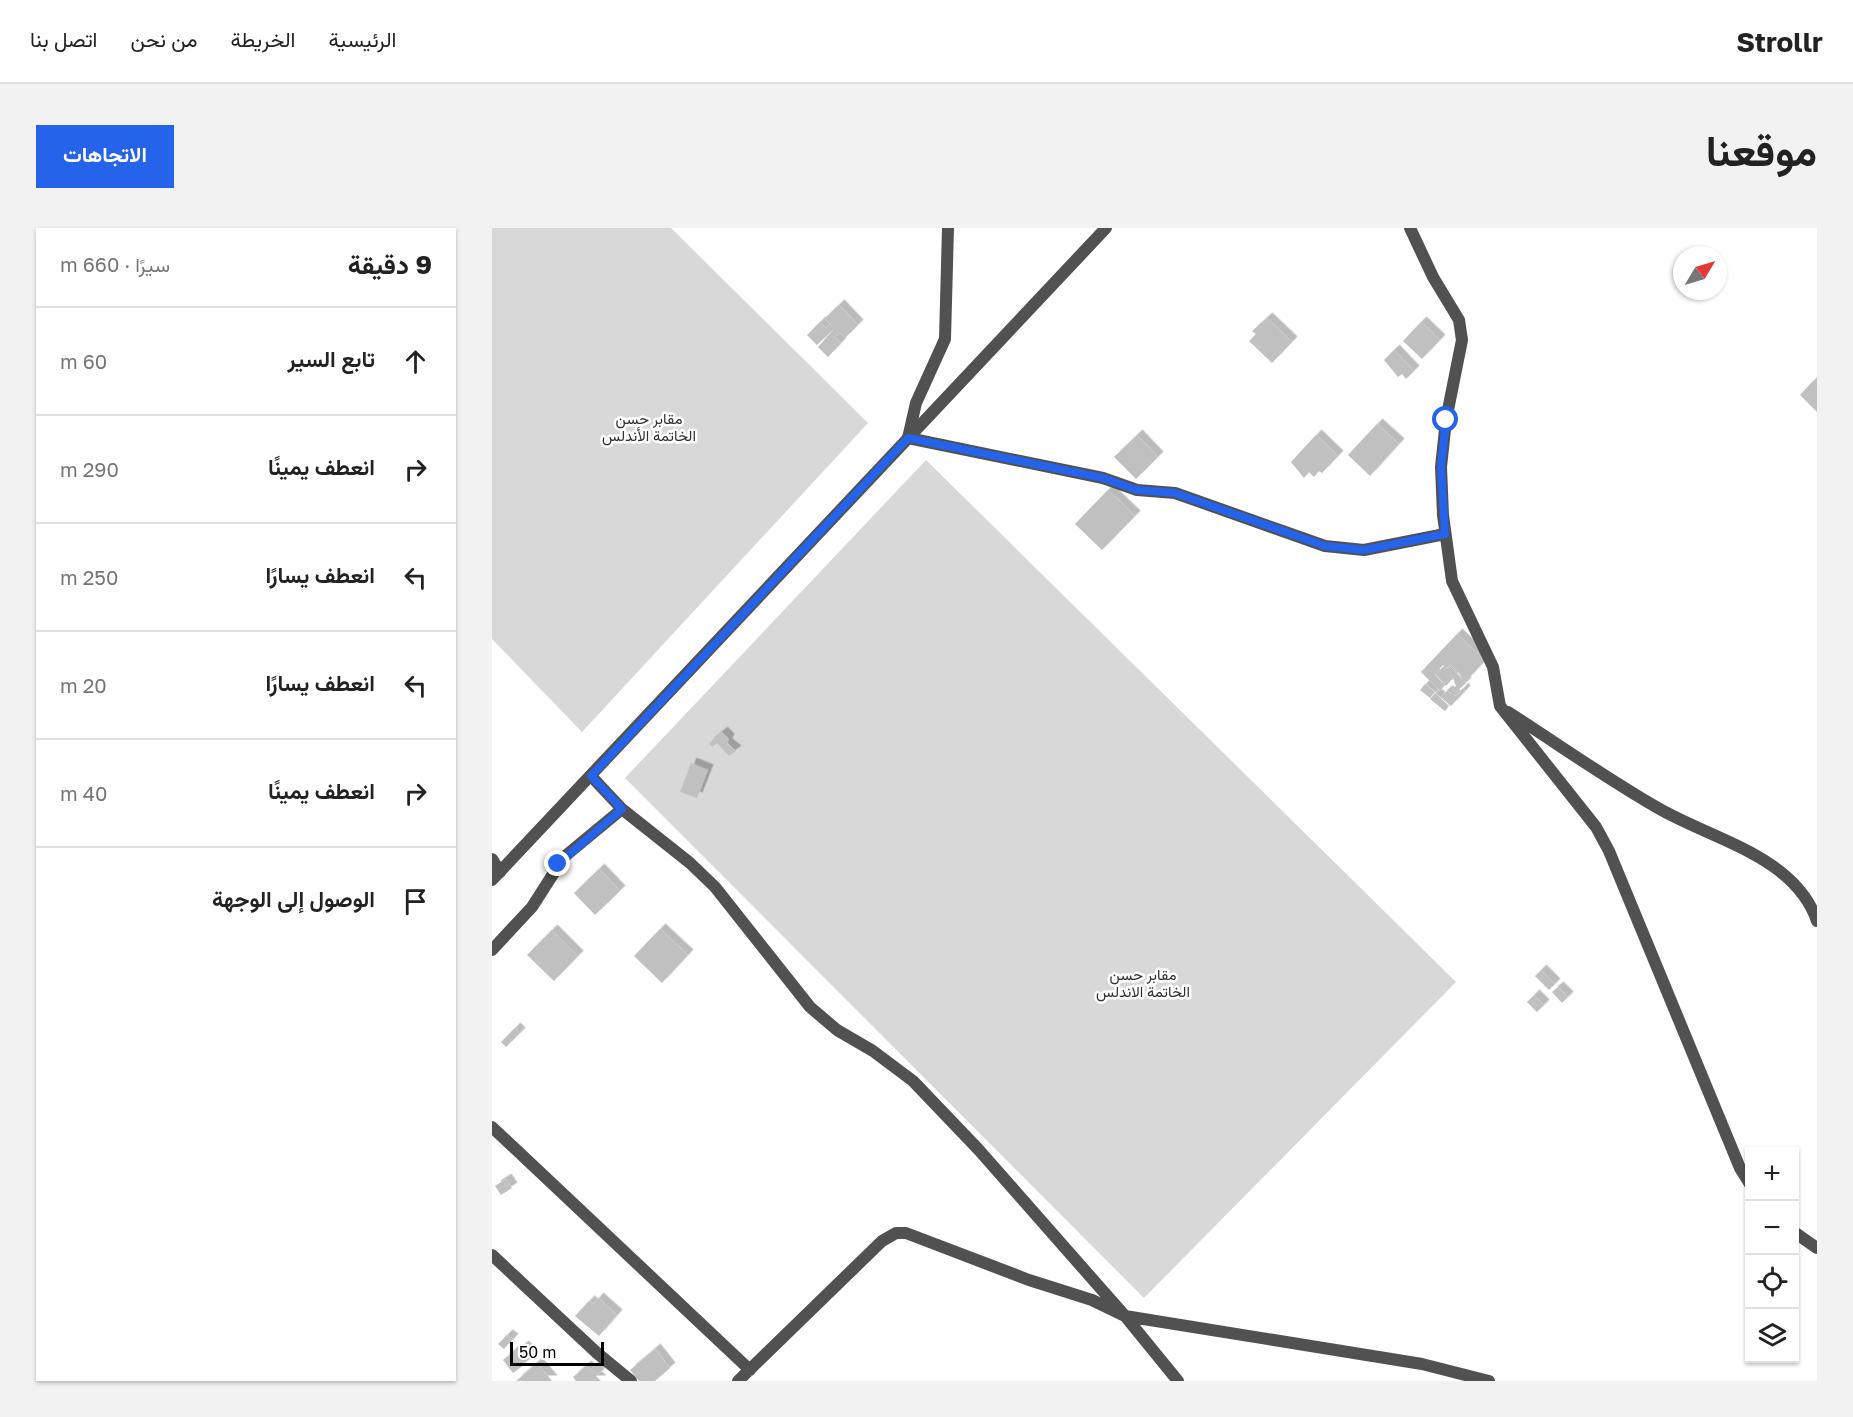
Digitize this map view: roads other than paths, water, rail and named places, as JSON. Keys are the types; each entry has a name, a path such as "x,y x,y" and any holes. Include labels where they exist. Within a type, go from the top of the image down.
{"street":[{"path":"908,438 916,403 945,339 948,302 945,261 948,228"},
{"path":"496,876 1106,228"},
{"path":"1410,228 1433,277 1459,320 1462,340 1446,420 1441,467 1445,534 1452,581 1493,667 1500,706 1596,827 1609,851 1677,1019 1745,1175"},
{"path":"908,438 1103,478 1137,490 1175,493 1325,546 1364,550 1445,534"},
{"path":"1500,706 1659,809 1722,837 1789,878 1811,903 1817,921"},
{"path":"591,776 622,809 690,863 715,887 810,1007 837,1030 873,1051 913,1082 978,1149 1125,1316 1178,1381"},
{"path":"492,950 532,907 564,857 622,809"},
{"path":"492,859 496,876"},
{"path":"492,1127 750,1370"},
{"path":"738,1381 882,1241 896,1233 906,1233 1092,1300 1125,1316 1422,1364 1489,1381"},
{"path":"1799,1235 1817,1248"},
{"path":"492,1255 597,1353 631,1381"}],"park label":[{"name":"مقابر حسن الخاتمة الأندلس","path":"649,428"},
{"name":"مقابر حسن الخاتمة الاندلس","path":"1143,984"}]}
